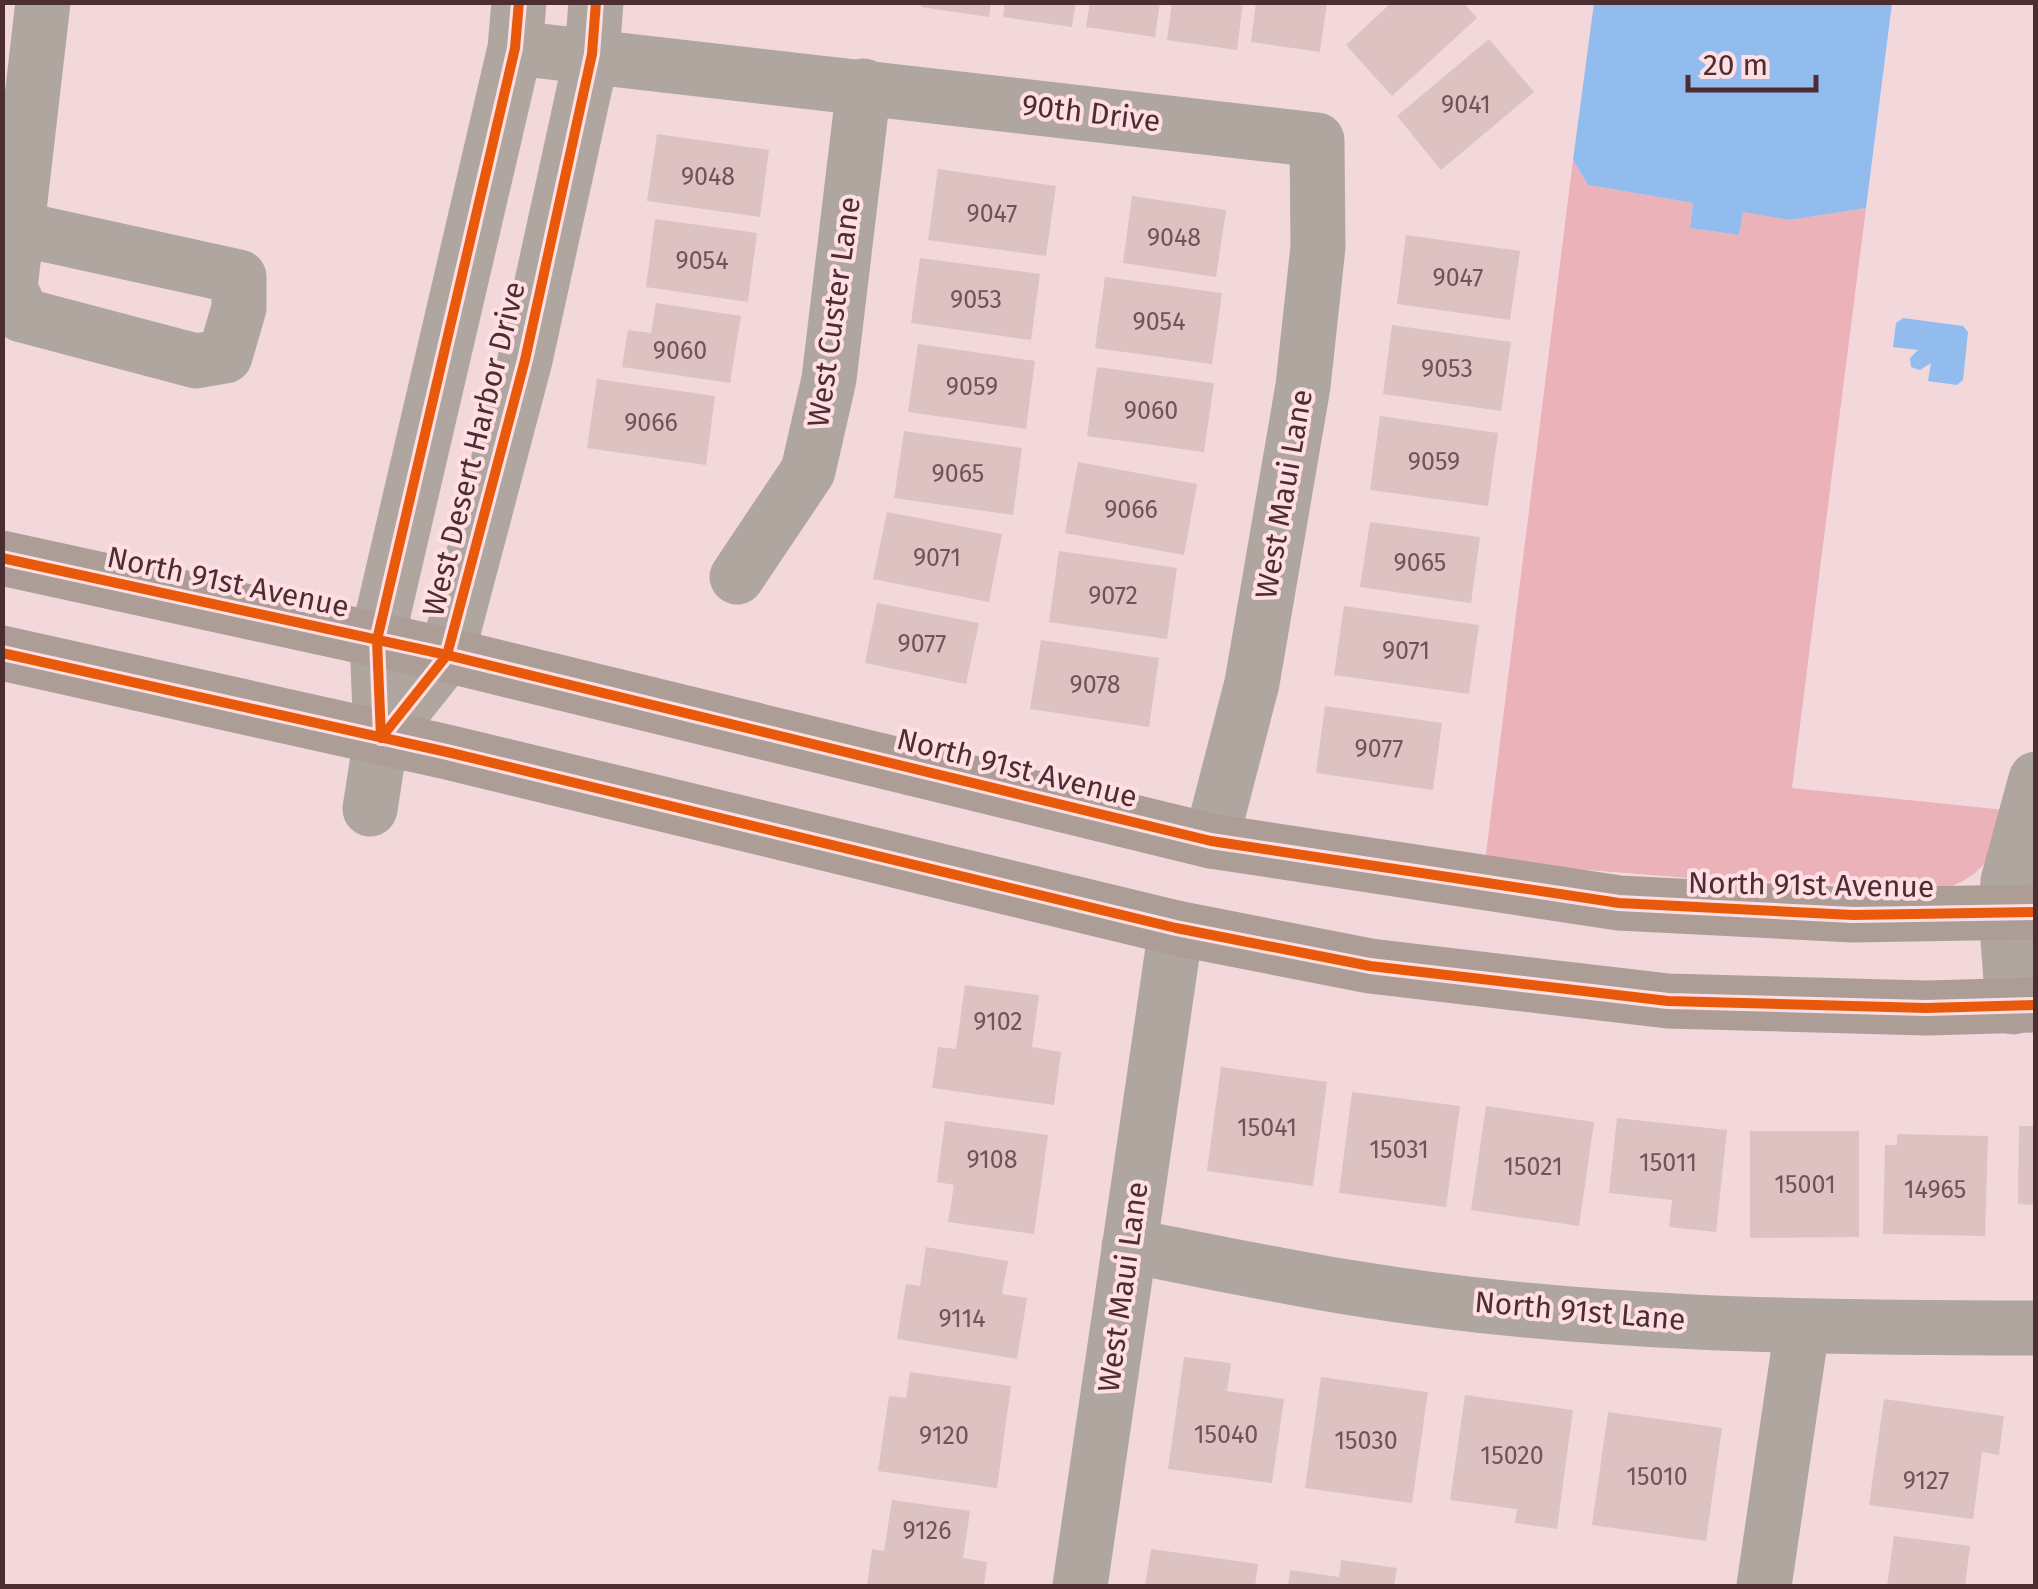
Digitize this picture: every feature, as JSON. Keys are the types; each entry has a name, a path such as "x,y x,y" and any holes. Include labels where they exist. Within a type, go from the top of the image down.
{"main road":[{"name":"North 91st Avenue","path":"2,558 447,655 1211,841 1619,903 1853,915 2021,912"},
{"path":"2,652 1176,928 1370,966 1668,1001 2024,1006"}],"street":[{"path":"16,228 239,277 239,308 225,356 196,361 22,315 10,288 16,228 43,2"},
{"name":"90th Drive","path":"517,26 594,28 864,86 1317,140"},
{"name":"West Desert Harbor Drive","path":"380,738 377,640 517,26"},
{"name":"West Desert Harbor Drive","path":"380,738 447,655 526,360 594,28"},
{"name":"West Custer Lane","path":"737,577 808,471 829,379 864,86"},
{"name":"West Maui Lane","path":"1211,841 1252,683 1303,386 1318,247 1317,140"},
{"path":"370,809 380,738"},
{"path":"2024,1006 2021,912 2014,852 2036,779"},
{"name":"West Maui Lane","path":"1080,1586 1176,928"},
{"name":"North 91st Lane","path":"1129,1246 1356,1289 1560,1312 1802,1328 2036,1328"},
{"path":"1764,1586 1802,1328"}],"shaded area":[{"path":"1573,160 1588,185 1693,203 1690,228 1739,235 1743,211 1790,220 1866,208 1792,788 2005,810 1989,857 1964,880 1950,887 1715,880 1485,862"}],"water":[{"path":"1594,3 1892,3 1866,208 1790,220 1743,212 1739,235 1690,228 1693,203 1588,185 1573,160"},
{"path":"1903,318 1963,326 1968,332 1963,380 1957,385 1928,381 1931,363 1920,370 1911,367 1910,358 1918,350 1893,347 1896,323"}],"building":[{"path":"921,2 991,2 989,17 921,7"},
{"path":"1005,2 1076,2 1072,27 1003,17"},
{"path":"1090,2 1160,2 1155,37 1086,27"},
{"path":"1172,2 1243,2 1237,50 1167,40"},
{"path":"1256,2 1327,2 1320,52 1251,42"},
{"path":"1392,2 1463,2 1477,18 1392,96 1346,45"},
{"path":"1489,39 1534,92 1441,170 1397,116"},
{"path":"657,134 769,150 760,217 647,201"},
{"path":"938,169 1056,186 1046,256 928,240"},
{"path":"1132,196 1226,210 1216,277 1123,263"},
{"path":"655,219 757,233 748,302 646,287"},
{"path":"1406,235 1520,251 1510,320 1397,304"},
{"path":"920,258 1040,274 1031,340 911,323"},
{"path":"1105,277 1222,293 1212,364 1095,348"},
{"path":"656,303 741,316 730,383 622,367 628,330 651,333"},
{"path":"1392,325 1511,342 1501,411 1383,394"},
{"path":"918,344 1035,361 1026,429 908,412"},
{"path":"1097,367 1214,383 1204,452 1087,436"},
{"path":"597,379 715,396 706,465 587,448"},
{"path":"1380,416 1498,433 1488,506 1370,490"},
{"path":"904,431 1022,448 1013,515 894,498"},
{"path":"1078,462 1197,484 1184,555 1065,533"},
{"path":"887,512 1002,534 989,602 873,579"},
{"path":"1370,522 1480,537 1471,603 1360,587"},
{"path":"1059,551 1177,568 1167,639 1049,622"},
{"path":"877,603 979,623 966,684 865,663"},
{"path":"1344,606 1479,625 1469,694 1334,675"},
{"path":"1041,640 1159,658 1149,727 1030,709"},
{"path":"1325,706 1442,723 1433,790 1316,773"},
{"path":"965,985 1039,995 1032,1047 1061,1052 1054,1105 932,1088 938,1047 956,1049"},
{"path":"1221,1067 1327,1082 1313,1186 1207,1171"},
{"path":"1352,1092 1460,1106 1446,1207 1339,1193"},
{"path":"1486,1106 1594,1122 1579,1226 1471,1210"},
{"path":"1617,1118 1727,1130 1716,1232 1669,1227 1672,1200 1609,1193"},
{"path":"945,1121 1048,1135 1034,1234 948,1222 954,1185 937,1182"},
{"path":"2019,1126 2036,1126 2036,1205 2018,1204"},
{"path":"1750,1131 1859,1131 1859,1237 1750,1238"},
{"path":"1897,1134 1988,1136 1985,1236 1883,1234 1885,1145 1897,1145"},
{"path":"926,1247 1008,1261 1002,1294 1027,1298 1017,1359 897,1339 906,1284 920,1286"},
{"path":"1184,1357 1231,1363 1227,1391 1284,1399 1272,1483 1168,1469"},
{"path":"910,1372 1011,1386 997,1488 878,1471 889,1396 906,1398"},
{"path":"1321,1377 1428,1392 1412,1503 1305,1488"},
{"path":"1465,1395 1573,1410 1557,1529 1515,1523 1517,1509 1450,1500"},
{"path":"1884,1399 2004,1416 1999,1455 1982,1452 1973,1519 1869,1505"},
{"path":"1608,1412 1722,1428 1706,1541 1592,1525"},
{"path":"892,1500 970,1511 963,1558 987,1562 984,1586 867,1586 872,1549 884,1551"},
{"path":"1894,1536 1970,1546 1965,1586 1887,1586"},
{"path":"1151,1549 1258,1564 1255,1586 1145,1586"},
{"path":"1341,1560 1397,1568 1394,1586 1288,1586 1290,1570 1339,1577"}],"cycle path":[{"path":"381,738 377,640 515,48 519,2"},
{"path":"381,738 447,655 525,360 592,54 596,2"},
{"path":"2,558 447,655 1211,841 1619,903 1853,915 2036,912"},
{"path":"2,653 447,752 1176,928 1370,966 1668,1001 1926,1008 2036,1005"}]}
